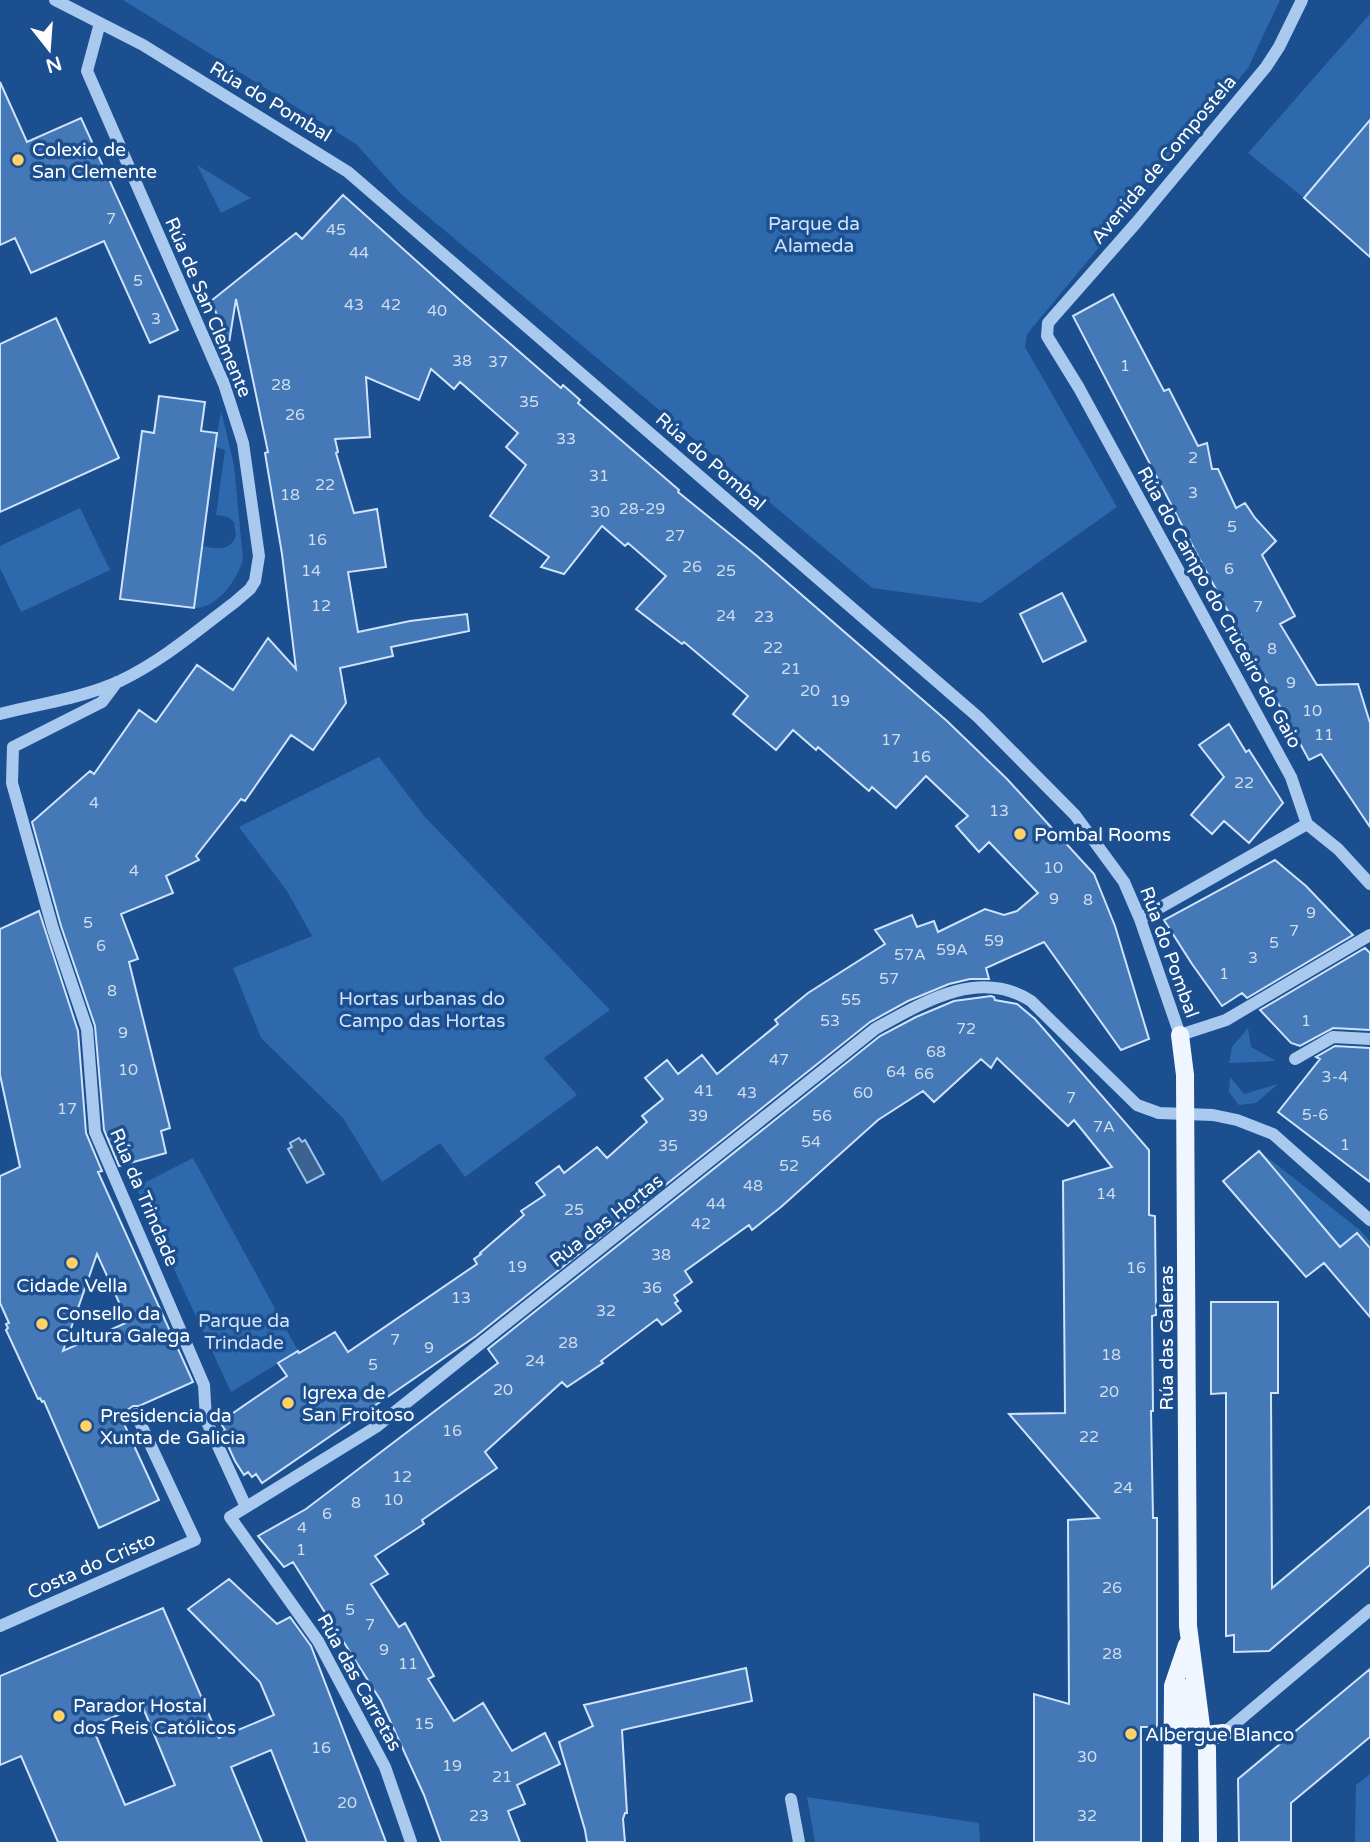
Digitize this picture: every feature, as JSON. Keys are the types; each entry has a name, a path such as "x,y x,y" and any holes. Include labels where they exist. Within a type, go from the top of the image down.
{"main road":[{"name":"Rúa das Galeras","path":"1180,1035 1185,1062 1188,1641 1205,1741 1208,1842"},
{"name":"Rúa das Galeras","path":"1172,1842 1173,1686 1188,1641"},
{"path":"1179,1668 1189,1727 1205,1741 1224,1733"}],"street":[{"path":"55,0 100,23"},
{"name":"Avenida de Compostela","path":"1047,336 1048,323 1136,223 1266,67 1279,47 1301,0"},
{"name":"Rúa de San Clemente","path":"100,23 87,71 224,384 243,443 259,556 258,570 250,589 171,650 117,682"},
{"name":"Rúa do Pombal","path":"100,23 143,45 348,172 978,717 1031,769 1092,836 1124,882 1140,919 1180,1035"},
{"name":"Rúa do Campo do Cruceiro do Gaio","path":"1047,336 1079,388 1291,778 1307,824"},
{"path":"0,714 117,682"},
{"name":"Rúa da Trindade","path":"117,682 102,702 13,747 6,784 20,811 53,929 87,1030 95,1132 204,1385 206,1419 247,1507"},
{"path":"1140,919 1307,824 1338,849 1370,884"},
{"path":"1180,1035 1226,1020 1370,935"},
{"name":"Rúa das Hortas","path":"230,1517 376,1427 875,1029 920,1005 965,988 985,986 1017,991 1031,1001 1137,1105 1159,1113 1185,1115"},
{"path":"1295,1059 1333,1037 1370,1039"},
{"path":"1185,1115 1213,1115 1237,1120 1273,1134 1370,1220"},
{"name":"Costa do Cristo","path":"1,1624 195,1540 136,1414"},
{"name":"Rúa das Carretas","path":"230,1517 318,1641 385,1767 411,1842"},
{"path":"1224,1733 1370,1609"},
{"path":"791,1799 799,1842"}],"green space":[{"name":"Parque da Alameda","path":"123,0 1280,0 1248,68 1027,334 1025,347 1117,507 981,603 872,588 401,194 356,144"},
{"path":"1370,14 1370,120 1304,198 1248,153"},
{"path":"197,165 251,198 221,213"},
{"path":"221,411 234,465 243,559 231,584 218,598 211,604 194,608 202,546 227,547 236,535 234,522 228,517 216,515 225,450 215,447"},
{"path":"80,508 110,570 21,612 0,568 0,546"},
{"name":"Hortas urbanas do Campo das Hortas","path":"379,757 424,816 610,1010 544,1058 577,1095 465,1177 440,1143 382,1182 343,1118 261,1038 233,968 312,936 287,891 239,827"},
{"path":"1248,1028 1251,1047 1276,1061 1229,1063 1232,1047"},
{"path":"1230,1077 1244,1094 1278,1084 1256,1103 1239,1105 1229,1092"},
{"path":"1259,1151 1360,1230 1370,1241 1370,1248 1357,1233 1340,1247"},
{"name":"Parque da Trindade","path":"193,1158 298,1351 231,1392 136,1187"},
{"path":"1370,1774 1370,1842 1355,1842 1356,1785"},
{"path":"807,1797 979,1823 980,1842 815,1842"}],"shaded area":[{"path":"299,1138 302,1142 305,1140 324,1174 307,1183 288,1149 292,1147 290,1143"}],"building":[{"path":"0,82 27,142 81,118 178,330 150,343 104,241 31,273 15,238 0,245"},
{"path":"1370,120 1370,257 1304,198"},
{"path":"343,195 561,388 563,385 580,400 578,403 679,490 678,492 757,556 947,721 1007,779 1094,874 1115,926 1149,1039 1121,1050 1044,942 986,968 989,979 970,979 949,984 908,1001 870,1022 476,1336 262,1483 256,1474 252,1477 248,1472 244,1475 222,1433 225,1430 220,1422 287,1376 278,1363 335,1332 348,1352 477,1264 474,1259 524,1215 521,1211 545,1195 536,1183 559,1166 564,1173 597,1147 607,1158 647,1122 642,1116 663,1099 645,1078 667,1060 678,1074 702,1055 717,1074 778,1024 775,1020 808,993 885,944 875,930 912,915 917,927 934,921 938,932 985,909 1004,915 1017,911 1038,893 989,842 979,852 956,826 968,816 926,776 896,808 872,787 869,791 818,747 816,750 793,730 776,750 733,714 748,696 684,642 682,644 636,609 666,576 628,543 625,546 602,526 564,574 541,567 549,557 490,516 526,465 506,447 518,433 460,382 454,389 431,369 419,400 366,377 370,437 335,439 336,453 354,513 377,509 386,567 348,572 358,632 410,621 467,614 469,631 391,647 393,656 340,668 346,703 313,750 291,735 245,801 241,799 196,856 199,860 166,876 173,893 121,914 138,959 129,962 170,1128 161,1131 166,1153 119,1166 104,1130 95,1026 61,926 32,822 90,771 94,774 139,710 156,722 197,665 233,690 268,638 296,669 282,554 265,453 268,452 236,299 229,343 211,301 296,233 302,239"},
{"path":"1113,294 1164,391 1169,389 1198,446 1207,443 1212,469 1218,469 1236,508 1245,503 1276,541 1262,555 1295,616 1280,624 1317,685 1358,684 1370,723 1370,827 1321,754 1309,760 1200,560 1073,316"},
{"path":"56,318 119,458 0,512 0,344"},
{"path":"159,396 205,402 201,431 217,433 194,608 120,599 142,431 154,433"},
{"path":"1062,593 1086,641 1043,662 1020,614"},
{"path":"1229,724 1283,803 1249,843 1224,821 1212,834 1191,815 1224,777 1199,745"},
{"path":"1275,860 1306,886 1353,935 1247,998 1242,993 1222,1006 1164,920"},
{"path":"39,911 78,1031 86,1133 102,1171 98,1172 193,1382 139,1406 133,1406 120,1415 159,1500 99,1528 44,1401 38,1399 6,1330 6,1324 9,1323 0,1303 0,1176 20,1167 0,1075 0,929","holes":["97,1254 128,1322 63,1351"]},
{"path":"1365,948 1370,953 1370,1030 1333,1028 1300,1046 1291,1043 1260,1010"},
{"path":"991,996 995,1000 1017,1004 1035,1019 1149,1150 1149,1215 1155,1216 1156,1315 1152,1316 1151,1411 1153,1518 1157,1518 1157,1727 1141,1727 1141,1842 1034,1842 1034,1694 1069,1704 1068,1520 1099,1518 1009,1414 1065,1413 1063,1181 1112,1167 1074,1120 1068,1126 997,1058 991,1068 981,1059 934,1102 923,1091 878,1120 752,1230 749,1225 685,1271 692,1282 674,1295 678,1301 675,1303 681,1311 662,1325 657,1319 601,1361 603,1363 567,1387 562,1382 485,1452 497,1468 422,1520 424,1524 375,1556 388,1574 371,1584 399,1627 405,1623 434,1676 428,1679 454,1721 483,1703 512,1751 545,1733 560,1764 517,1785 525,1804 508,1811 520,1842 441,1842 424,1795 381,1701 293,1562 284,1567 258,1536 306,1509 498,1363 488,1349 880,1036 954,1001"},
{"path":"1335,1046 1370,1048 1370,1182 1278,1112 1320,1059 1316,1057"},
{"path":"1259,1151 1340,1247 1357,1233 1370,1248 1370,1317 1324,1263 1306,1277 1223,1181"},
{"path":"1211,1302 1278,1302 1278,1393 1271,1393 1272,1588 1370,1506 1370,1565 1269,1651 1234,1652 1234,1635 1226,1636 1226,1393 1211,1394"},
{"name":"Parador Hostal dos Reis Católicos","path":"229,1579 277,1624 290,1617 311,1646 386,1842 307,1842 271,1750 231,1767 262,1842 58,1842 21,1756 0,1765 0,1676 163,1608 219,1738 274,1715 260,1682 188,1609","holes":["142,1705 175,1785 125,1805 92,1726"]},
{"path":"746,1668 752,1701 622,1730 627,1813 623,1819 625,1842 587,1842 559,1742 593,1726 584,1705"},
{"path":"1370,1669 1370,1737 1291,1803 1291,1842 1239,1842 1238,1779"}],"place":[{"name":"Colexio de San Clemente","path":"18,160"},
{"name":"Pombal Rooms","path":"1020,834"},
{"name":"Cidade Vella","path":"72,1263"},
{"name":"Consello da Cultura Galega","path":"42,1324"},
{"name":"Igrexa de San Froitoso","path":"288,1403"},
{"name":"Presidencia da Xunta de Galicia","path":"86,1426"},
{"name":"Parador Hostal dos Reis Católicos","path":"59,1716"},
{"name":"Albergue Blanco","path":"1131,1734"}]}
